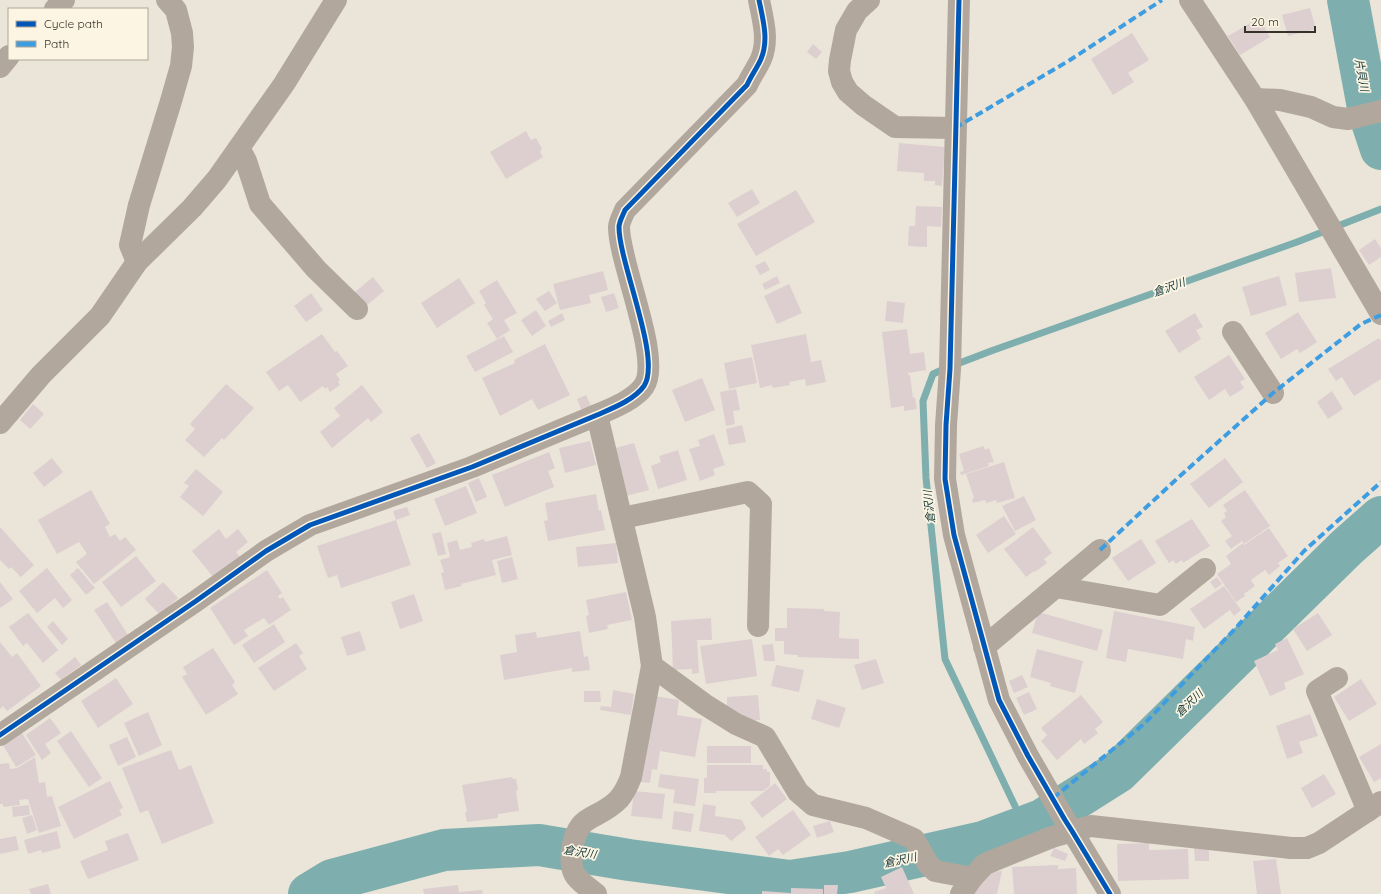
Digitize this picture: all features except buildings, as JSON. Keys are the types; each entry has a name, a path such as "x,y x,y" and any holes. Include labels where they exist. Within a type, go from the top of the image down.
{"street":[{"path":"55,8 64,0"},
{"path":"137,262 130,245 139,205 181,66 183,47 182,33 176,10 167,0"},
{"path":"0,423 41,376 100,316 137,262 192,208 217,179 284,84 336,0"},
{"path":"0,735 196,601 266,551 310,525 472,467 597,415 617,406 637,394 644,385 648,374 648,359 640,314 621,246 619,225 625,210 747,85 761,59 765,44 765,27 759,0"},
{"path":"869,0 857,11 846,30 839,71 842,82 848,92 863,105 895,127 955,128"},
{"path":"959,0 950,369 946,425 945,479 954,535 999,700 1028,756 1110,894"},
{"path":"1190,0 1255,99 1381,314"},
{"path":"0,67 8,57"},
{"path":"1255,99 1280,100 1311,107 1333,117 1348,119 1381,111"},
{"path":"239,148 246,161 260,204 316,269 357,309"},
{"path":"1233,332 1273,393"},
{"path":"596,894 575,876 571,864 576,831 586,820 606,810 619,799 626,790 631,777 652,666 645,617 597,415"},
{"path":"622,518 748,492 761,504 758,626"},
{"path":"984,647 1100,550"},
{"path":"1056,587 1160,604 1205,569"},
{"path":"652,666 704,704 736,724 765,737 798,792 814,805 866,818 914,839 928,864 935,871 966,886 985,864 1052,837 1064,818"},
{"path":"1064,818 1091,826 1290,848 1307,848 1319,844 1374,806 1317,691 1336,678"}],"waterway":[{"name":"片貝川","path":"1348,0 1369,113 1381,149"},
{"name":"倉沢川","path":"957,364 1297,242 1381,209"},
{"name":"倉沢川","path":"944,369 933,374 923,401 926,478 945,659 1015,806"},
{"name":"倉沢川","path":"309,894 332,880 444,850 539,845 629,860 790,881 850,872 983,842 1042,820 1118,772 1347,547 1381,517"}],"marked path":[{"path":"955,128 1070,60 1162,0"},
{"path":"1100,550 1273,393 1361,324 1381,315"},
{"path":"1053,798 1144,724 1234,630 1304,551 1381,482"}],"cycle path":[{"path":"0,735 196,601 266,551 310,525 472,467 610,409 623,403 640,391 644,386 648,373 648,355 644,333 625,263 621,243 620,223 625,210 747,85 761,59 765,45 764,22 759,0"},
{"path":"959,0 950,369 946,425 945,479 954,535 999,700 1028,756 1110,894"}]}
